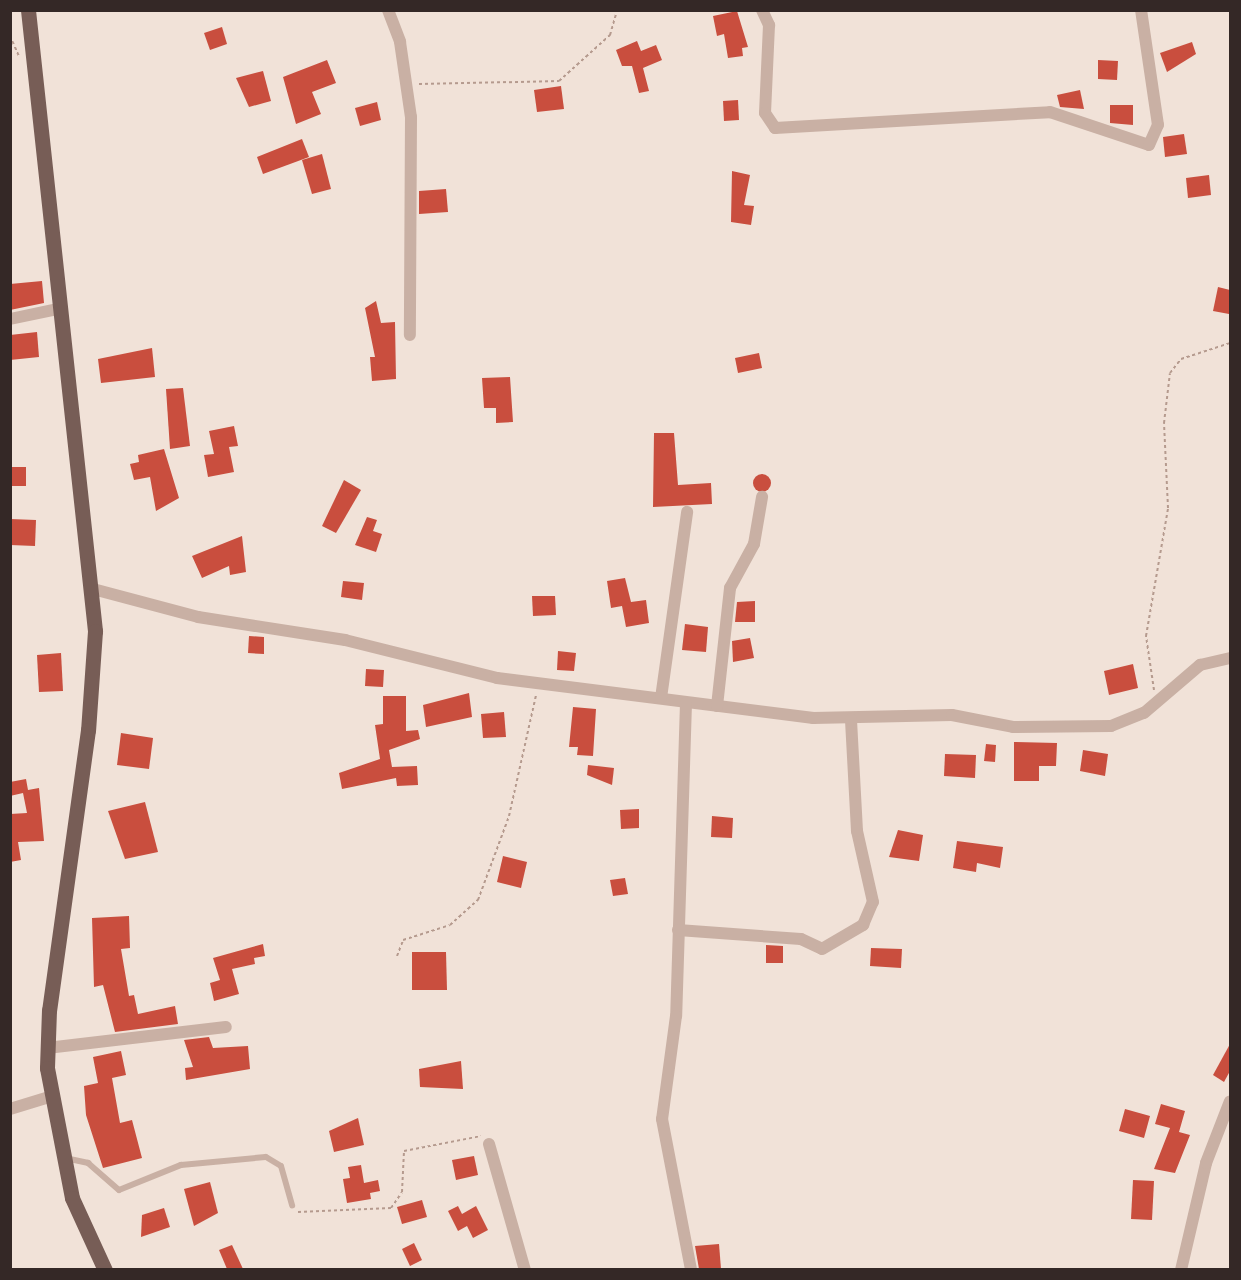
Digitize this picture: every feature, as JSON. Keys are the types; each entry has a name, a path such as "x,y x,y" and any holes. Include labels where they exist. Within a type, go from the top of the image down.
{"main road":[{"path":"28,10 93,589 88,730 47,1048 49,1097 72,1198 105,1269"}],"street":[{"path":"388,10 407,82 410,335"},
{"path":"762,10 769,25 765,113 775,129 1050,112 1149,145 1158,125 1141,10"},
{"path":"10,319 62,308"},
{"path":"717,706 730,588 754,544 762,498"},
{"path":"661,698 687,512"},
{"path":"93,589 198,617 345,640 467,672 537,684 686,703 851,718 952,715 1013,727 1112,726 1135,719 1156,704 1193,669 1230,658"},
{"path":"686,703 676,1016 662,1119 691,1269"},
{"path":"678,930 801,939 822,949 863,925 873,902 856,831 851,718"},
{"path":"47,1048 226,1027"},
{"path":"10,1109 49,1097"},
{"path":"1181,1269 1206,1163 1230,1101"},
{"path":"489,1144 525,1269"}],"lane":[{"path":"62,1159 88,1163 119,1190 181,1165 266,1157 281,1166 292,1205"}],"path":[{"path":"407,82 559,81 610,35 617,10"},
{"path":"1156,704 1146,636 1168,508 1164,423 1170,373 1181,359 1230,343"},
{"path":"397,956 403,940 450,925 478,900 509,816 537,684"},
{"path":"292,1205 301,1213 390,1208 402,1192 404,1151 478,1136 489,1144"}],"building":[{"path":"737,11 748,47 742,48 743,56 728,58 724,34 717,36 713,16"},
{"path":"222,27 227,44 210,50 204,33"},
{"path":"637,41 641,51 656,45 662,60 643,68 649,91 639,93 632,66 622,66 616,50"},
{"path":"1192,42 1196,54 1167,72 1160,53"},
{"path":"327,60 336,83 312,92 321,114 296,124 283,77"},
{"path":"1098,60 1118,61 1117,80 1098,79"},
{"path":"263,71 271,101 249,107 236,78"},
{"path":"561,86 564,109 537,112 534,90"},
{"path":"1080,90 1084,109 1060,107 1057,95"},
{"path":"738,100 739,120 724,121 723,101"},
{"path":"377,102 381,120 360,126 355,108"},
{"path":"1110,105 1133,105 1133,125 1110,123"},
{"path":"1184,134 1187,154 1165,157 1163,137"},
{"path":"302,139 309,157 263,174 257,157"},
{"path":"322,154 331,189 312,194 302,160"},
{"path":"732,171 750,175 744,205 754,206 751,225 731,222"},
{"path":"1209,175 1211,195 1188,198 1186,178"},
{"path":"446,189 448,212 419,214 419,191"},
{"path":"42,281 44,303 10,310 10,284"},
{"path":"1218,287 1230,290 1229,314 1213,311"},
{"path":"376,301 381,323 395,322 396,379 372,381 370,357 375,357 365,308"},
{"path":"37,332 39,357 10,360 10,335"},
{"path":"152,348 155,377 101,383 98,359"},
{"path":"759,353 762,368 738,373 735,358"},
{"path":"510,377 513,422 496,423 496,408 484,408 482,378"},
{"path":"183,388 190,446 170,449 166,389"},
{"path":"234,426 238,446 229,447 234,472 208,477 204,455 214,454 209,431"},
{"path":"654,433 674,433 678,485 711,483 712,504 653,507"},
{"path":"164,449 179,498 156,511 150,477 134,480 130,464 139,462 138,455"},
{"path":"10,467 26,467 26,486 10,486"},
{"path":"762,474 768,477 771,483 768,489 762,492 756,489 753,483 756,477"},
{"path":"344,480 361,490 336,533 322,526"},
{"path":"367,517 377,520 373,531 382,534 376,552 355,545"},
{"path":"10,519 36,520 35,546 10,545"},
{"path":"242,536 246,572 230,575 229,566 202,578 192,556"},
{"path":"625,578 631,602 646,600 649,623 626,627 622,606 611,608 607,581"},
{"path":"343,581 364,583 362,600 341,597"},
{"path":"532,596 555,596 556,615 533,616"},
{"path":"755,601 755,622 735,622 737,602"},
{"path":"685,624 708,627 706,652 682,650"},
{"path":"249,636 264,637 264,654 248,653"},
{"path":"750,638 754,658 733,662 732,641"},
{"path":"558,651 576,653 574,671 557,670"},
{"path":"61,653 63,691 39,692 37,655"},
{"path":"1133,664 1138,688 1109,695 1104,671"},
{"path":"366,669 384,670 383,687 365,686"},
{"path":"469,693 472,717 426,727 423,705"},
{"path":"383,696 406,696 406,731 418,730 420,739 389,750 392,767 417,766 418,785 397,786 396,778 342,789 339,773 380,759 375,725 383,724"},
{"path":"573,707 596,709 593,756 577,755 578,747 569,747"},
{"path":"504,712 506,737 483,738 481,714"},
{"path":"121,733 153,738 149,769 117,765"},
{"path":"1014,742 1057,743 1056,766 1039,766 1039,781 1014,781"},
{"path":"986,744 996,745 995,762 984,761"},
{"path":"1083,750 1108,754 1105,776 1080,771"},
{"path":"945,754 976,755 975,778 944,776"},
{"path":"588,765 614,768 612,785 587,775"},
{"path":"26,779 28,790 39,788 44,841 18,842 21,860 10,862 10,814 27,813 23,793 10,796 10,782"},
{"path":"145,802 158,852 125,859 108,811"},
{"path":"639,809 639,828 621,829 620,810"},
{"path":"712,816 733,818 732,838 711,837"},
{"path":"898,830 923,835 919,861 889,857"},
{"path":"957,841 1003,847 1000,868 977,863 976,872 953,868"},
{"path":"503,856 527,862 521,888 497,882"},
{"path":"625,878 628,894 613,896 610,880"},
{"path":"129,916 130,948 121,949 129,996 134,995 138,1014 175,1006 178,1024 115,1032 103,985 94,987 92,918"},
{"path":"263,944 265,956 254,958 255,964 232,969 239,994 214,1001 210,983 220,980 213,958"},
{"path":"766,945 783,946 783,963 766,963"},
{"path":"871,948 902,949 901,968 870,966"},
{"path":"412,952 446,952 447,990 412,990"},
{"path":"209,1037 213,1048 248,1046 250,1069 186,1080 185,1068 193,1067 184,1040"},
{"path":"1230,1044 1230,1071 1224,1082 1213,1075"},
{"path":"121,1051 126,1075 112,1078 120,1123 132,1120 142,1158 103,1168 86,1115 84,1086 98,1083 93,1057"},
{"path":"461,1061 463,1089 420,1087 419,1069"},
{"path":"1161,1104 1185,1111 1179,1132 1190,1135 1175,1173 1154,1169 1170,1128 1155,1124"},
{"path":"1125,1109 1150,1116 1144,1138 1119,1131"},
{"path":"358,1118 364,1145 334,1152 329,1131"},
{"path":"474,1156 478,1175 456,1180 452,1160"},
{"path":"361,1165 364,1183 378,1180 380,1191 370,1193 371,1199 347,1203 343,1179 350,1178 348,1167"},
{"path":"1133,1180 1154,1181 1152,1220 1131,1219"},
{"path":"210,1182 218,1213 194,1226 184,1189"},
{"path":"422,1200 427,1217 402,1224 397,1207"},
{"path":"458,1206 462,1214 476,1206 488,1230 473,1238 467,1226 458,1231 448,1211"},
{"path":"164,1208 170,1227 141,1237 142,1215"},
{"path":"414,1243 422,1260 410,1266 402,1249"},
{"path":"719,1244 721,1269 699,1269 695,1246"},
{"path":"232,1245 243,1269 227,1269 219,1250"}]}
